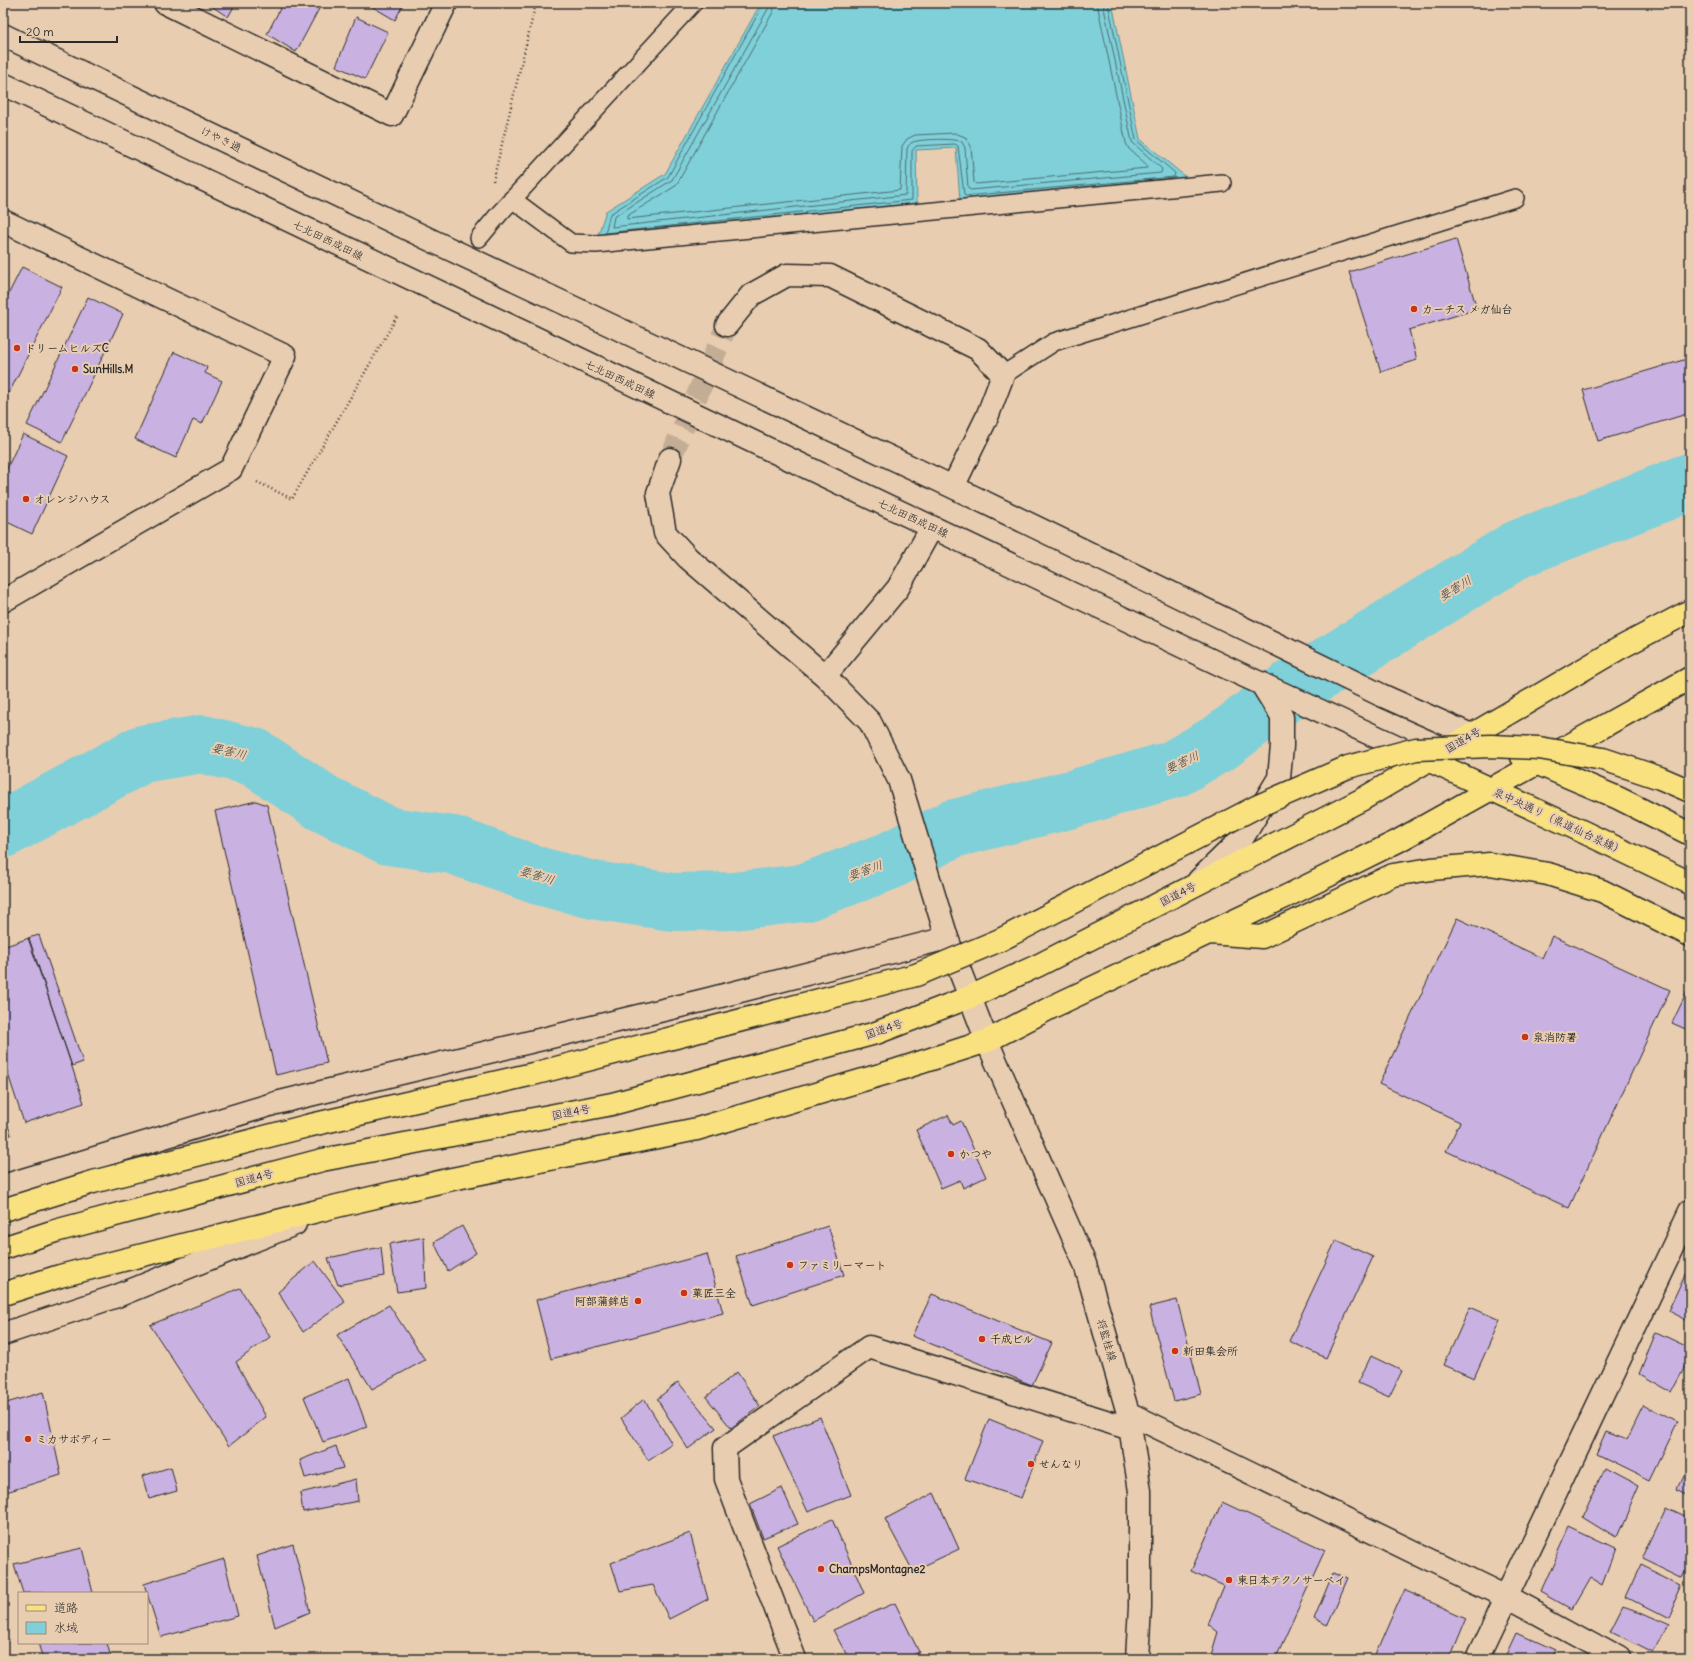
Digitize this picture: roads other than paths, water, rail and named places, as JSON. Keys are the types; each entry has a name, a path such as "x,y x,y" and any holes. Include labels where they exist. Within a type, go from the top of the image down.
{"main road":[{"name":"国道4号","path":"3,1248 55,1231 322,1160 612,1104 876,1033 970,997 1040,965 1361,800 1618,649 1690,611"},
{"path":"3,1294 60,1276 337,1206 452,1179 697,1129 896,1070 987,1041 1054,1006 1207,932 1289,895 1398,841 1690,678"},
{"path":"1471,735 1618,798 1690,834"},
{"path":"3,1210 93,1182 307,1126 533,1074 916,975 1000,940 1258,806 1348,767 1416,749 1491,746 1539,748 1603,759 1660,778 1690,791"},
{"name":"泉中央通り（県道仙台泉線）","path":"1428,760 1690,883"},
{"path":"1207,932 1262,937 1393,875 1431,868 1490,864 1548,874 1602,891 1690,935"}],"street":[{"path":"165,3 392,115 446,3"},
{"name":"けやき通","path":"3,35 439,244 953,487 1381,695 1471,735"},
{"name":"七北田西成田線","path":"3,84 1238,673 1428,760"},
{"path":"3,221 285,356 231,469 3,602"},
{"path":"727,325 751,295 787,275 830,276 978,349 1003,375 987,417 953,487"},
{"name":"将監桂線","path":"670,458 658,493 665,533 688,558 825,676 870,722 899,780 947,938 987,1041 1085,1264 1130,1421 1140,1491 1140,1607 1137,1659"},
{"path":"825,676 898,588 932,526"},
{"path":"1194,886 1243,837 1279,778 1282,746 1282,717 1261,683"},
{"path":"3,1186 276,1103 705,1000 947,938"},
{"path":"3,1334 117,1296 337,1206"},
{"path":"1477,1659 1690,1211"},
{"path":"794,1659 726,1479 725,1448 869,1347 1130,1421 1506,1596 1620,1659"}],"lane":[{"path":"479,238 512,199 693,3"},
{"path":"512,199 571,243 596,244 1222,183"},
{"path":"1003,375 1054,342 1515,198"}],"water":[{"path":"761,3 1112,3 1140,139 1188,179 960,200 956,148 916,150 917,203 597,238 606,211 665,174"}],"waterway":[{"name":"要害川","path":"3,829 142,754 202,744 254,757 323,803 389,836 453,845 539,876 593,890 673,902 733,901 803,893 889,861 952,829 1072,799 1174,769 1221,742 1291,689 1518,549 1690,482"}],"tunnel":[{"path":"670,459 727,325"}],"place":[{"name":"カーチス メガ仙台","path":"1414,309"},
{"name":"ドリームヒルズC","path":"17,348"},
{"name":"SunHills.M","path":"75,369"},
{"name":"オレンジハウス","path":"26,499"},
{"name":"泉消防署","path":"1525,1037"},
{"name":"かつや","path":"951,1154"},
{"name":"ファミリーマート","path":"790,1265"},
{"name":"菓匠三全","path":"684,1293"},
{"name":"阿部蒲鉾店","path":"638,1301"},
{"name":"千成ビル","path":"982,1339"},
{"name":"新田集会所","path":"1175,1351"},
{"name":"ミカサボディー","path":"28,1439"},
{"name":"せんなり","path":"1031,1464"},
{"name":"ChampsMontagne2","path":"821,1569"},
{"name":"東日本テクノサーベイ","path":"1229,1580"}]}
